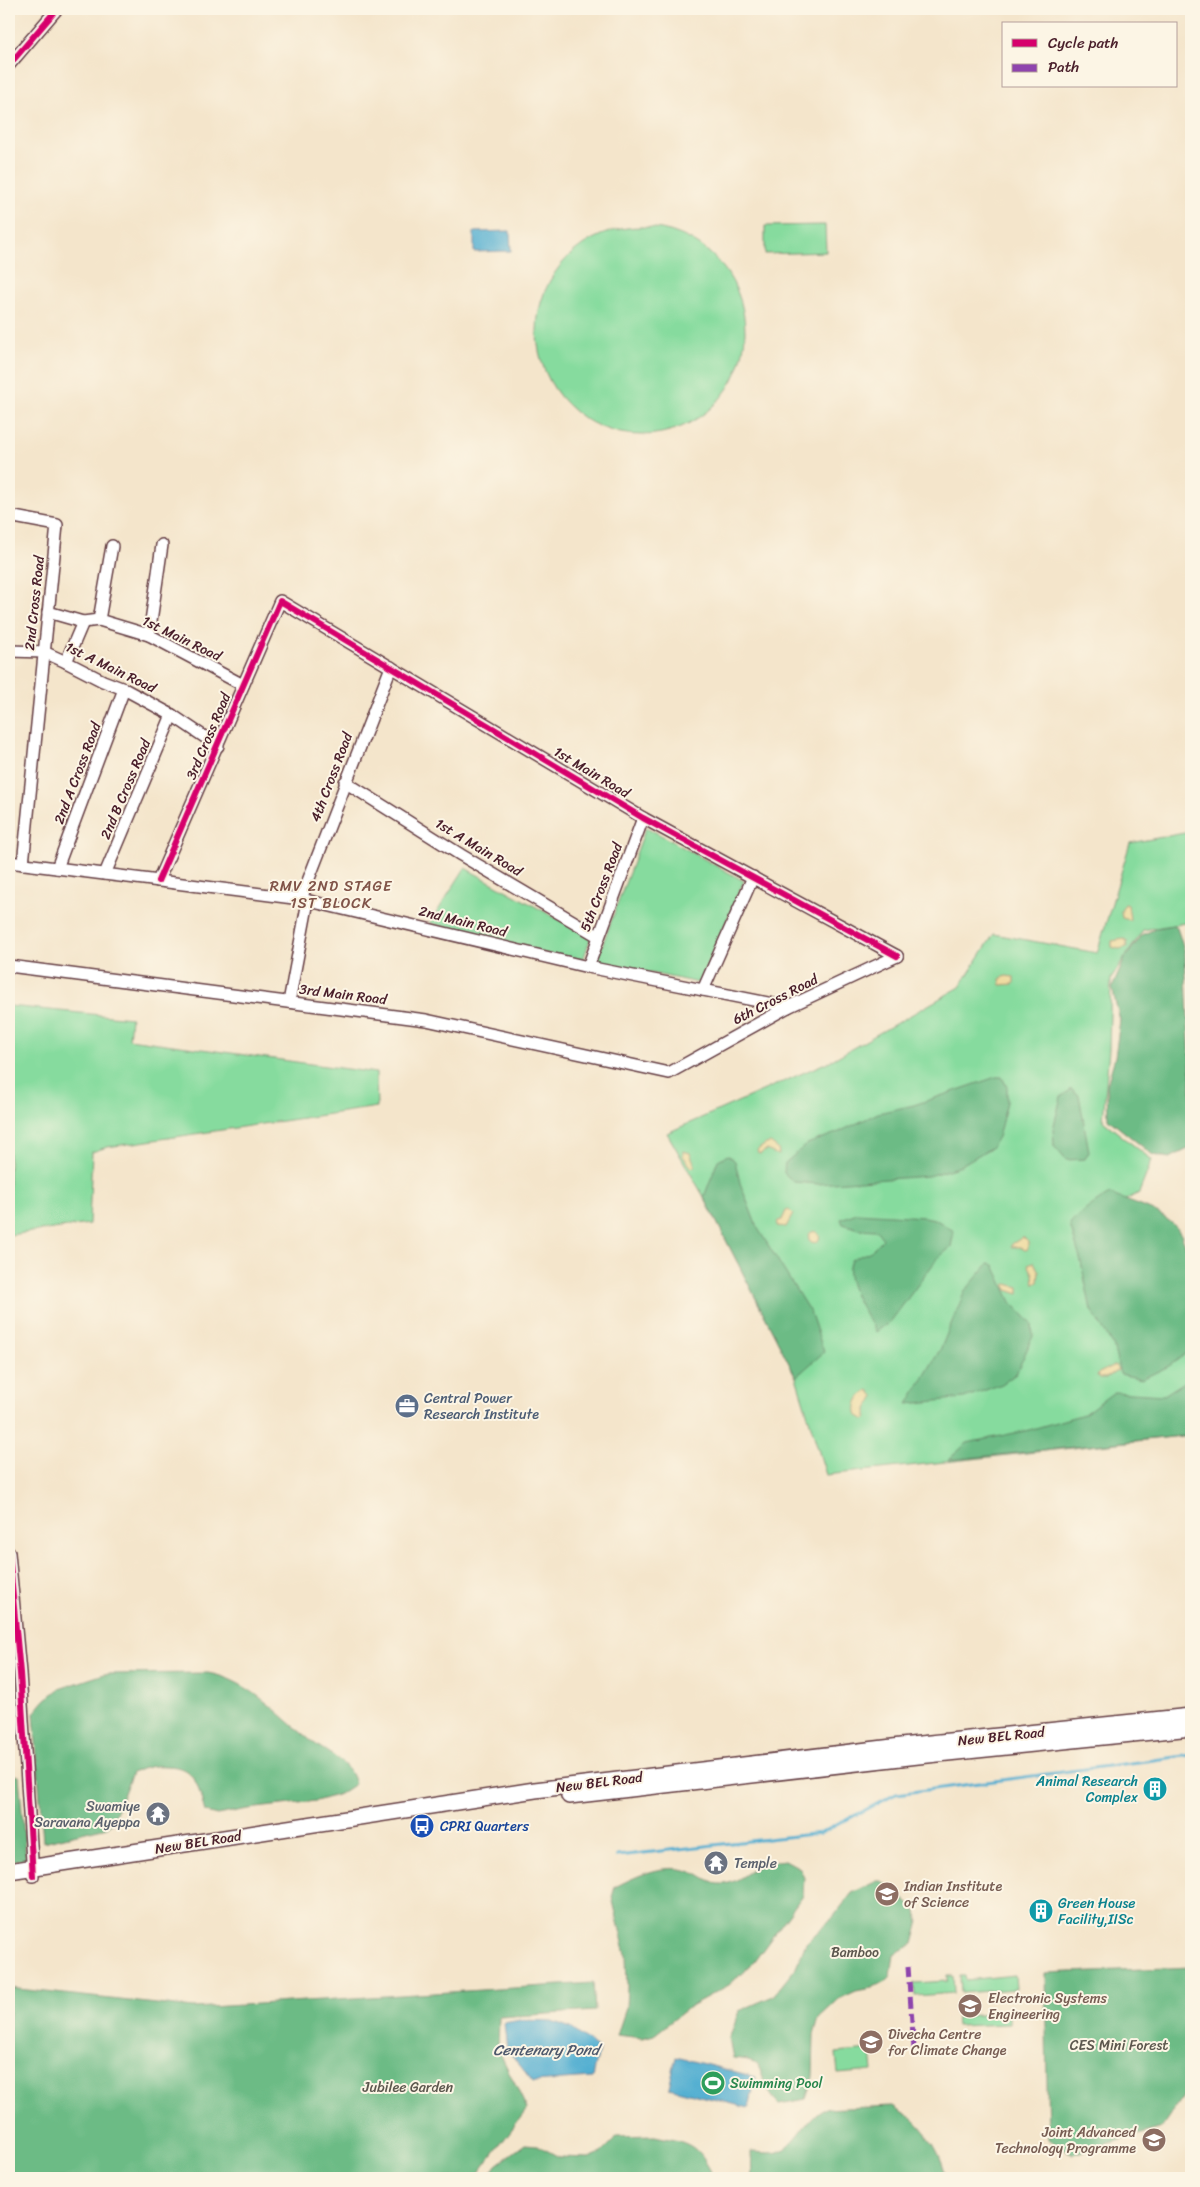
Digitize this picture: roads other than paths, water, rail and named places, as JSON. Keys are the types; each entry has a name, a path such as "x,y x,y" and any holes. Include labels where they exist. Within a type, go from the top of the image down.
{"main road":[{"name":"New BEL Road","path":"9,1879 34,1872 535,1790 900,1746 1191,1716"},
{"name":"New BEL Road","path":"9,1871 34,1872 535,1800 918,1756 1191,1728"}],"street":[{"path":"9,65 58,9"},
{"name":"2nd Cross Road","path":"9,516 57,525 23,864"},
{"path":"149,635 162,545"},
{"path":"99,620 112,546"},
{"name":"1st Main Road","path":"280,601 643,818 897,956"},
{"name":"3rd Cross Road","path":"158,881 280,601"},
{"name":"1st Main Road","path":"48,612 83,622 99,620 149,635 243,685"},
{"path":"66,662 83,622"},
{"name":"1st A Main Road","path":"9,651 44,652 103,681 124,689 172,715 218,746"},
{"name":"4th Cross Road","path":"289,1002 304,900 345,782 391,667"},
{"name":"2nd A Cross Road","path":"57,868 124,689"},
{"name":"2nd B Cross Road","path":"105,874 172,715"},
{"name":"1st A Main Road","path":"345,782 461,855 598,936"},
{"name":"5th Cross Road","path":"588,966 643,818"},
{"name":"2nd Main Road","path":"9,862 304,900 588,966 788,1007"},
{"path":"703,990 753,877"},
{"name":"6th Cross Road","path":"669,1073 788,1007 897,956"},
{"name":"3rd Main Road","path":"9,966 426,1020 669,1073"},
{"path":"9,1552 20,1673 34,1872"}],"water":[{"path":"510,231 511,251 474,252 474,232"},
{"name":"Centenary Pond","path":"520,2020 552,2021 571,2028 599,2049 593,2078 533,2082 507,2049 504,2023"},
{"name":"Swimming Pool","path":"676,2057 756,2077 749,2108 669,2088"}],"waterway":[{"path":"617,1856 821,1833 896,1794 1191,1755"}],"place":[{"name":"Central Power Research Institute","path":"407,1406"},
{"name":"Animal Research Complex","path":"1155,1789"},
{"name":"Swamiye Saravana Ayeppa","path":"158,1814"},
{"name":"CPRI Quarters","path":"422,1826"},
{"name":"Temple","path":"716,1863"},
{"name":"Indian Institute of Science","path":"887,1894"},
{"name":"Green House Facility,IISc","path":"1041,1911"},
{"name":"Electronic Systems Engineering","path":"970,2006"},
{"name":"Divecha Centre for Climate Change","path":"871,2042"},
{"name":"Swimming Pool","path":"713,2083"},
{"name":"Joint Advanced Technology Programme","path":"1154,2140"}],"district":[{"name":"RMV 2ND STAGE 1ST BLOCK","path":"331,894"}],"park label":[{"name":"Bamboo","path":"855,1952"},
{"name":"CES Mini Forest","path":"1119,2045"},
{"name":"Jubilee Garden","path":"408,2087"}]}
